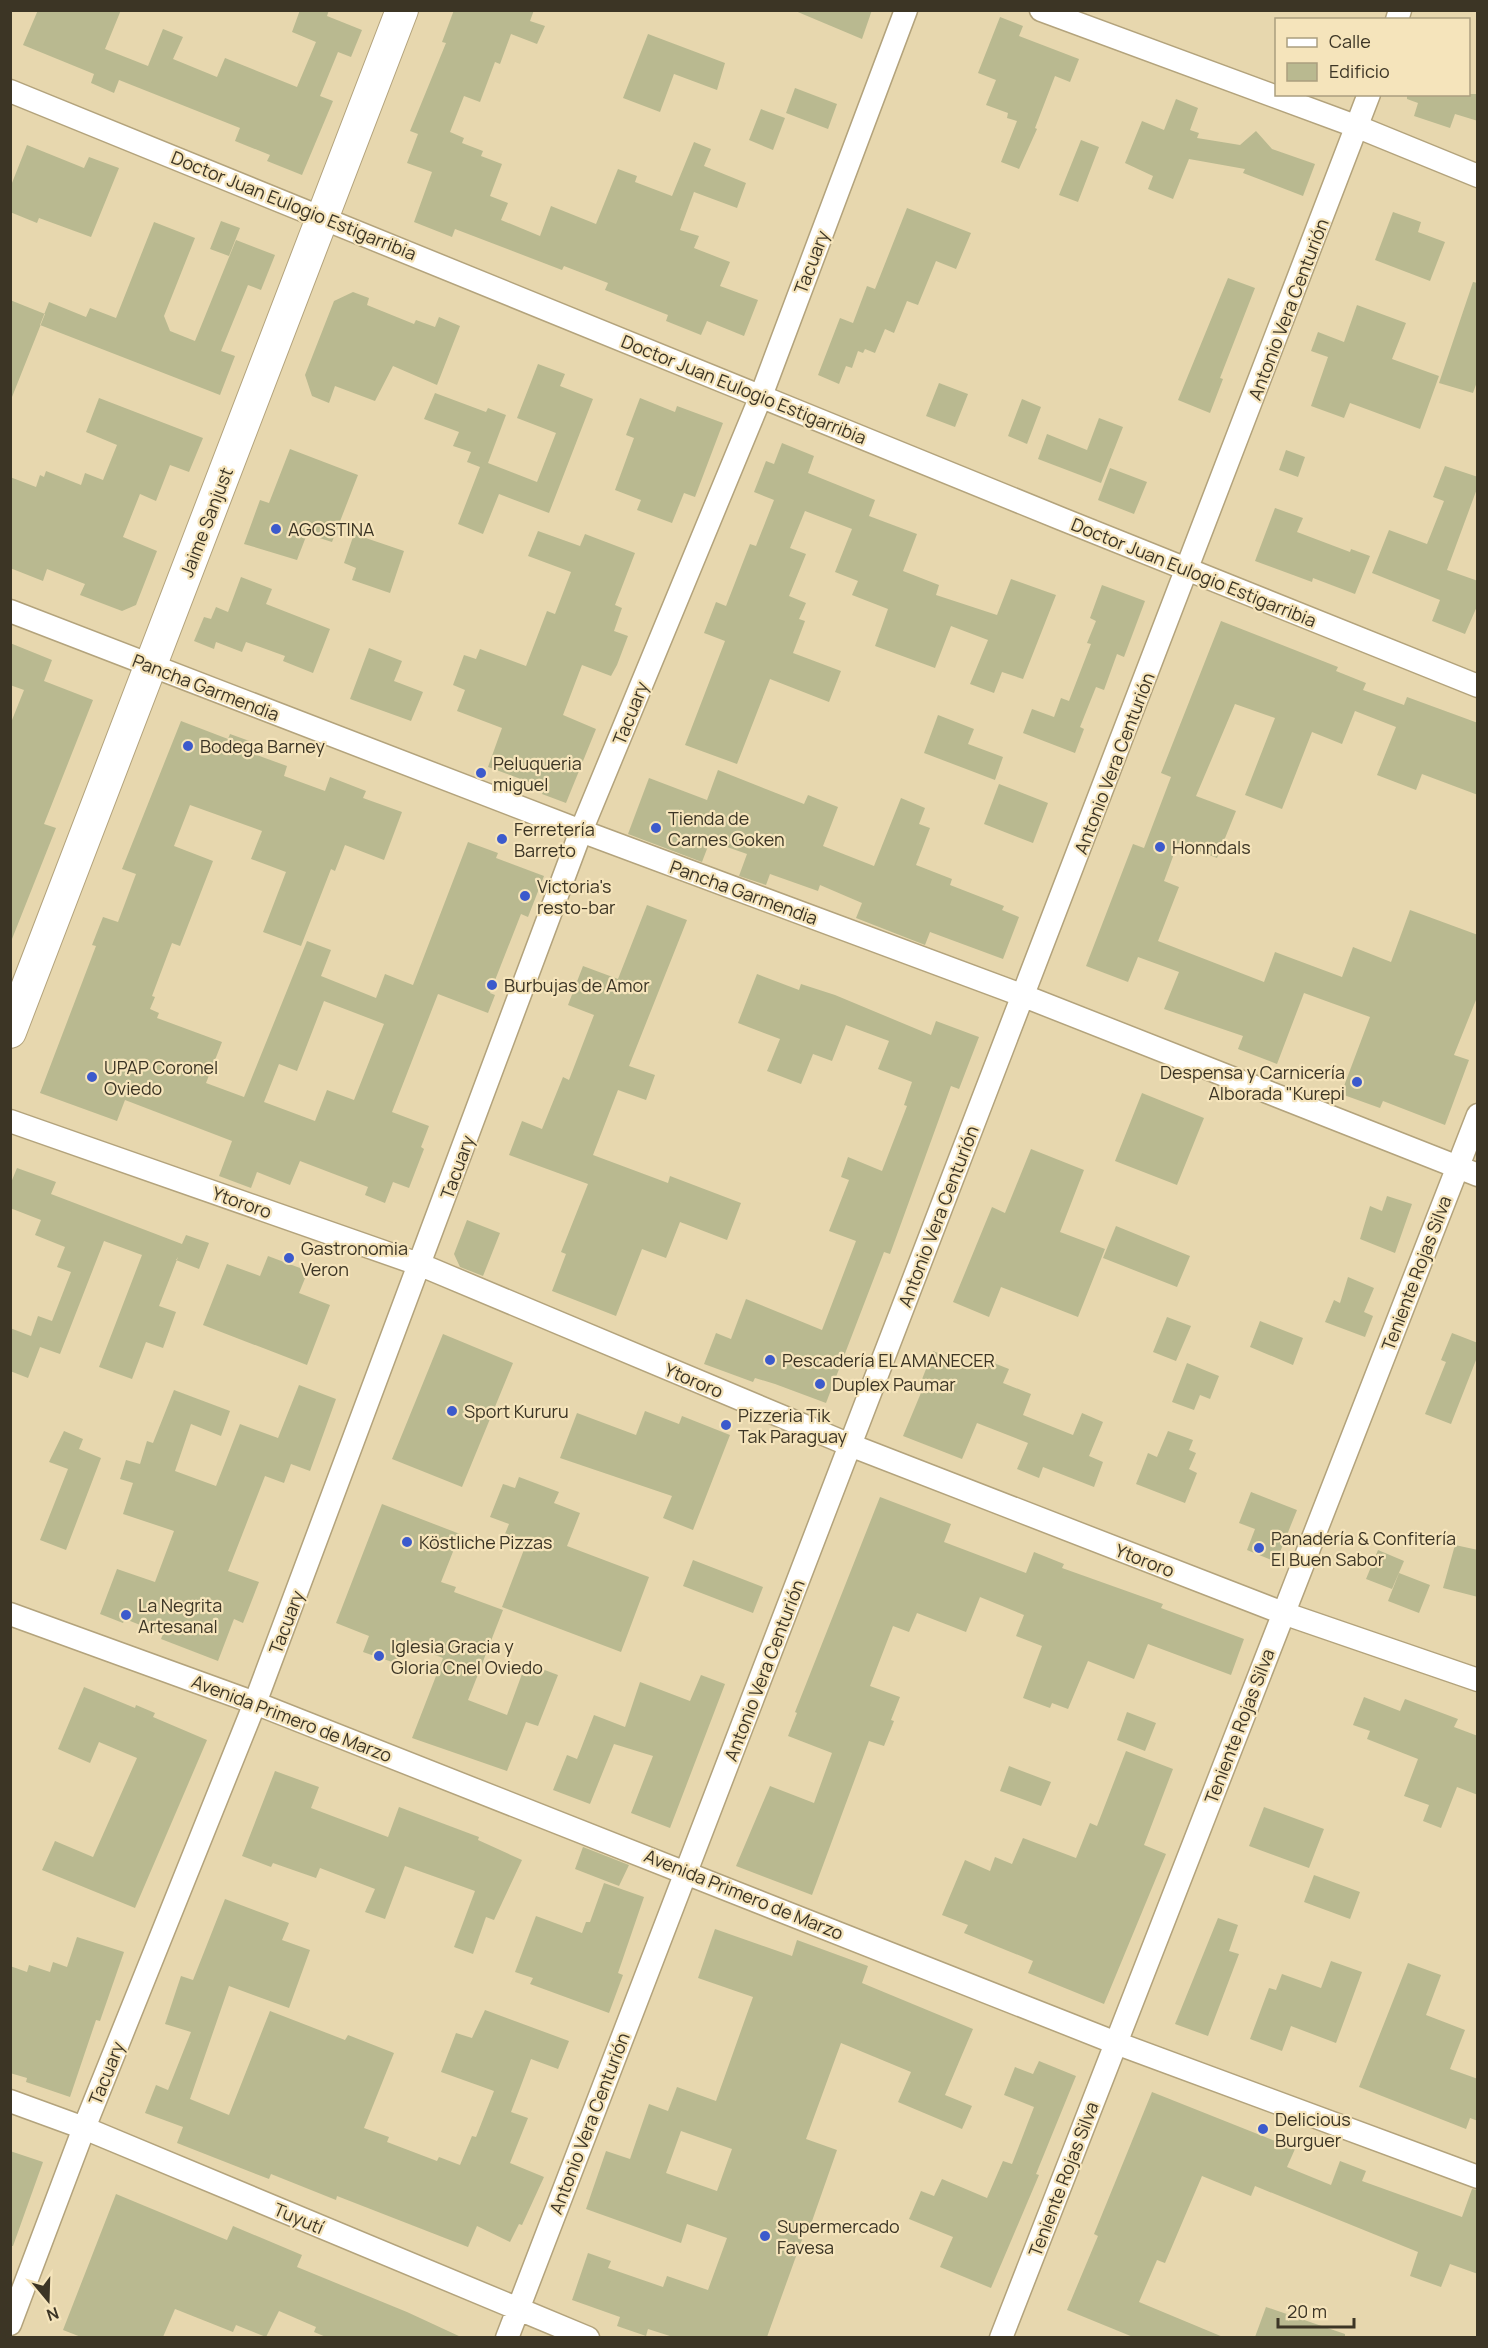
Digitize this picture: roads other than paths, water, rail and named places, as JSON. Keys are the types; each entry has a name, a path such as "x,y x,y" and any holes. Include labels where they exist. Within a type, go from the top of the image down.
{"main road":[{"name":"Jaime Sanjust","path":"10,1032 402,10"}],"street":[{"name":"Tacuary","path":"10,2324 84,2128 255,1703 421,1265 581,831 761,396 906,10"},
{"path":"1041,10 1358,127 1478,176"},
{"name":"Doctor Juan Eulogio Estigarribia","path":"10,91 324,216 1188,571 1478,686"},
{"name":"Antonio Vera Centurión","path":"507,2337 1188,571 1368,96"},
{"name":"Pancha Garmendia","path":"10,611 581,831 1024,996 1467,1171"},
{"name":"Teniente Rojas Silva","path":"1001,2337 1283,1613 1467,1171 1478,1115"},
{"name":"Ytororo","path":"10,1121 421,1265 850,1445 1283,1613 1478,1680"},
{"name":"Avenida Primero de Marzo","path":"10,1614 255,1703 687,1871 1116,2043 1478,2177"},
{"name":"Tuyutí","path":"10,2101 84,2128 518,2310 588,2337"}],"place":[{"name":"AGOSTINA","path":"276,529"},
{"name":"Bodega Barney","path":"188,746"},
{"name":"Peluqueria miguel","path":"481,773"},
{"name":"Tienda de Carnes Goken","path":"656,828"},
{"name":"Ferretería Barreto","path":"502,839"},
{"name":"Honndals","path":"1160,847"},
{"name":"Victoria's resto-bar","path":"525,896"},
{"name":"Burbujas de Amor","path":"492,985"},
{"name":"UPAP Coronel Oviedo","path":"92,1077"},
{"name":"Despensa y Carnicería Alborada \"Kurepi","path":"1357,1082"},
{"name":"Gastronomia Veron","path":"289,1258"},
{"name":"Pescadería EL AMANECER","path":"770,1360"},
{"name":"Duplex Paumar","path":"820,1384"},
{"name":"Sport Kururu","path":"452,1411"},
{"name":"Pizzeria Tik Tak Paraguay","path":"726,1425"},
{"name":"Köstliche Pizzas","path":"407,1542"},
{"name":"Panadería & Confitería El Buen Sabor","path":"1259,1548"},
{"name":"La Negrita Artesanal","path":"126,1615"},
{"name":"Iglesia Gracia y Gloria Cnel Oviedo","path":"379,1656"},
{"name":"Delicious Burguer","path":"1263,2129"},
{"name":"Supermercado Favesa","path":"765,2236"}]}
